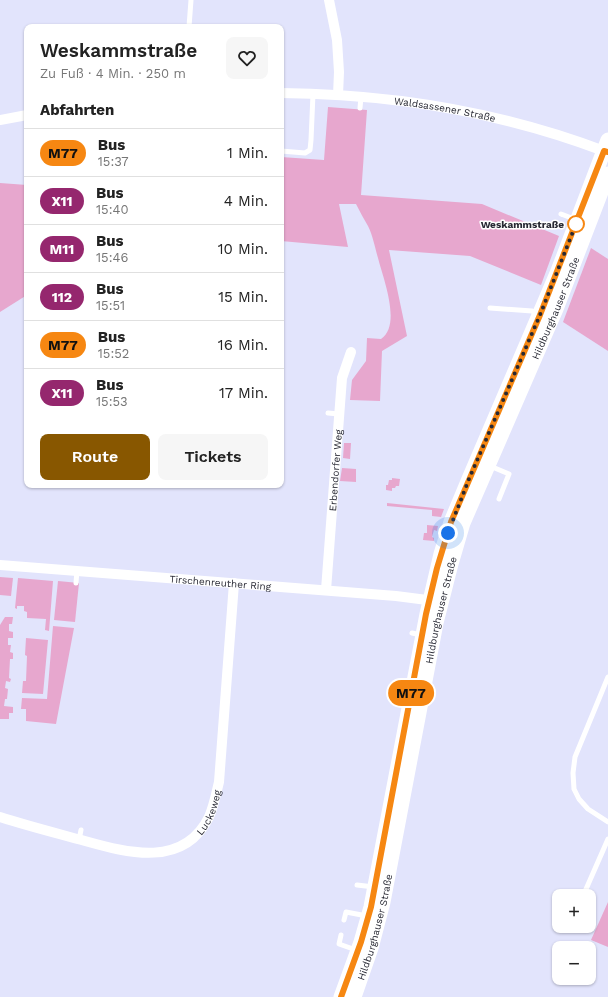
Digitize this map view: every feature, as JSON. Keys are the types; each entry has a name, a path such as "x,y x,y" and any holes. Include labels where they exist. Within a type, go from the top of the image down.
{"main road":[{"name":"Hildburghauser Straße","path":"354,997 369,955 383,902 423,635 435,601 445,563 451,522 458,499 540,315 575,216 600,189 606,145"},
{"name":"Hildburghauser Straße","path":"445,563 556,309 600,189 608,174"},
{"name":"Hildburghauser Straße","path":"341,997 358,951 368,917 398,797"}],"street":[{"path":"329,0 337,40 339,72 338,95"},
{"name":"Waldsassener Straße","path":"284,93 338,95 419,103 478,114 606,145"},
{"path":"0,120 24,116"},
{"name":"Erbendorfer Weg","path":"326,590 342,378 351,352"},
{"name":"Tirschenreuther Ring","path":"0,565 326,590 435,601"},
{"name":"Luckeweg","path":"0,817 80,835 128,852 149,854 177,848 190,840 201,829 214,804 219,782 234,583"}],"lane":[{"path":"188,24 190,0"},
{"path":"284,151 305,153 310,150 313,94"},
{"path":"360,97 360,108"},
{"path":"561,214 575,216"},
{"path":"490,308 532,311 540,315"},
{"path":"328,413 339,414"},
{"path":"487,465 510,474 499,499"},
{"path":"76,583 77,570"},
{"path":"608,677 575,757 573,773 574,789 579,799 588,809 608,822"},
{"path":"585,889 608,839"},
{"path":"357,885 375,887"},
{"path":"344,920 346,912 368,917"},
{"path":"341,934 339,944 358,951"}],"shaded area":[{"path":"328,107 367,110 361,195 482,204 559,236 541,285 470,256 389,250 407,336 382,351 380,401 350,400 352,380 366,361 367,338 381,339 387,332 391,312 387,289 373,238 356,204 339,204 348,247 284,241 284,157 324,160"},
{"path":"0,183 24,185 24,297 0,312"},
{"path":"591,248 608,259 608,351 563,322"},
{"path":"344,443 351,443 350,459 343,458"},
{"path":"342,468 356,469 356,482 340,481"},
{"path":"392,478 400,479 399,486 392,488 392,491 386,490 386,485 388,485 389,480 392,480"},
{"path":"387,503 444,509 441,517 432,516 432,510 387,506"},
{"path":"427,525 438,526 437,531 434,530 432,537 434,538 434,541 423,540 424,533 427,533"},
{"path":"0,577 13,578 11,596 0,595"},
{"path":"18,578 53,581 49,631 45,630 46,619 27,618 27,612 24,611 24,606 17,606 17,609 15,608"},
{"path":"58,581 79,583 75,622 54,620"},
{"path":"5,617 13,617 12,624 9,624 9,631 13,632 13,638 8,638 8,645 11,645 10,652 13,653 13,659 10,659 9,678 11,679 10,682 6,681 5,688 8,689 7,699 5,699 4,706 13,707 13,713 9,713 9,719 0,719 0,625"},
{"path":"53,626 74,628 56,724 26,721 26,709 21,709 22,698 47,699"},
{"path":"26,638 48,640 43,694 22,693 23,681 26,681"},
{"path":"608,902 608,947 591,940 594,933 596,933 596,929"}],"bus line":[{"name":"M77","path":"341,997 361,942 371,907 426,614 433,583 451,522 540,315 604,151 608,152"}],"place":[{"name":"Weskammstraße","path":"576,224"}],"route":[{"path":"448,533 469,479 540,315 576,224"}]}
